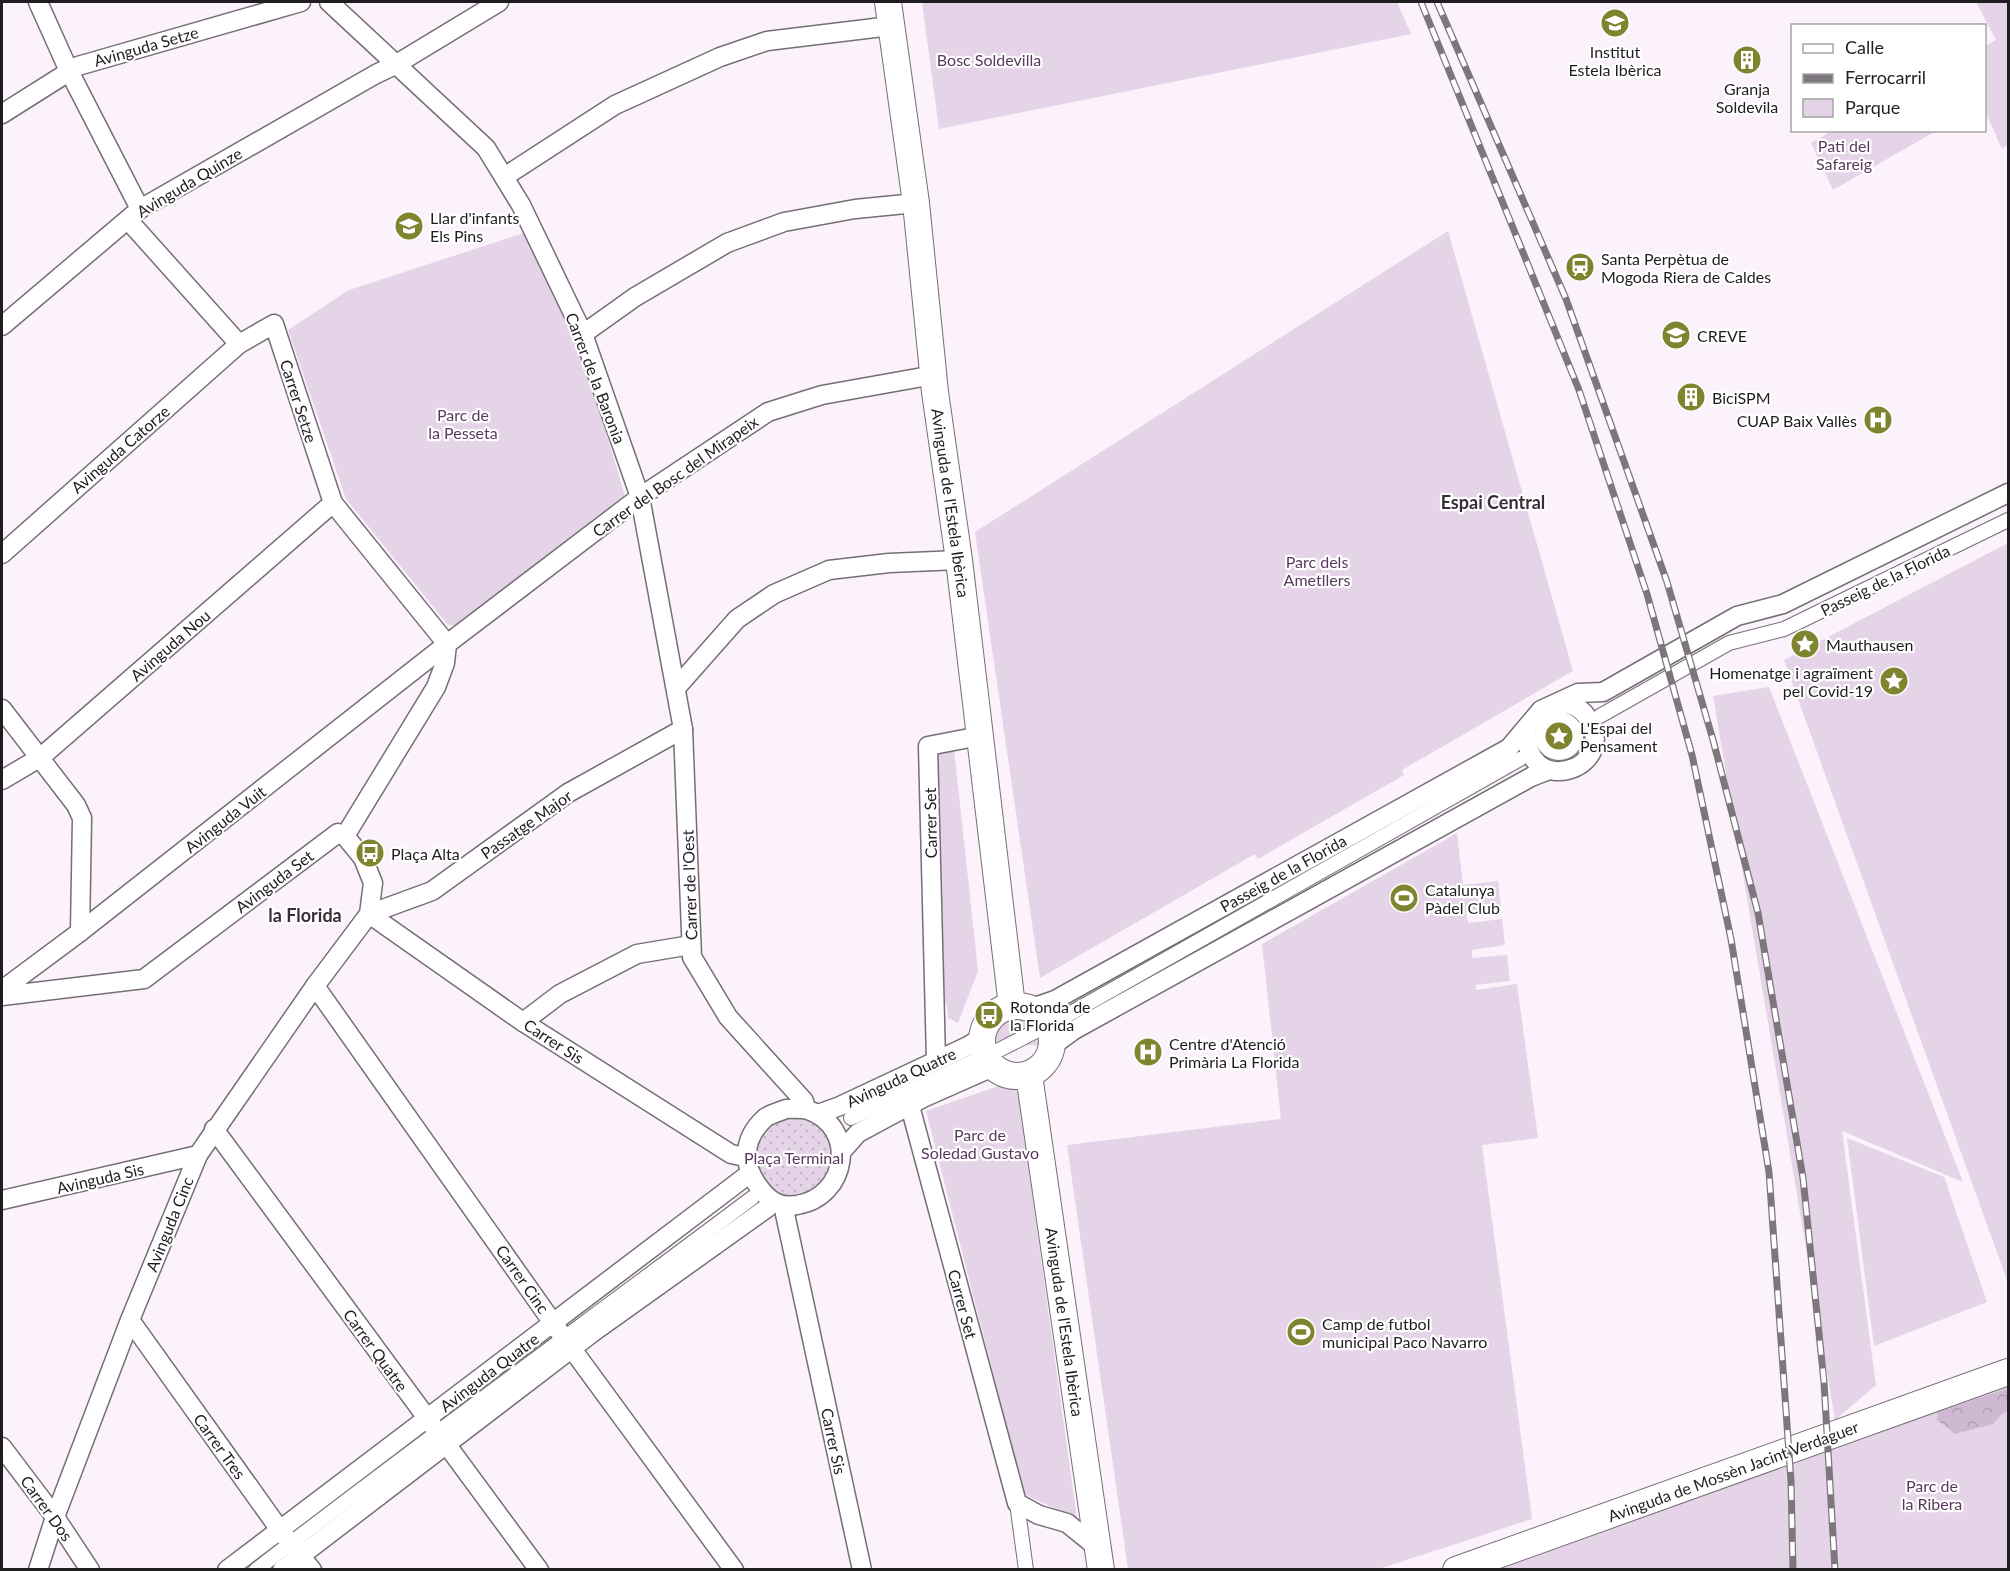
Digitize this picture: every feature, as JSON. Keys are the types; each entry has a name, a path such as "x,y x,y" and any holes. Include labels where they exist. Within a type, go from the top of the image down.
{"main road":[{"name":"Avinguda de l'Estela Ibèrica","path":"889,14 916,203 934,375 980,736 1038,1022"},
{"path":"995,1013 1038,1022 1041,1068 1029,1075 1013,1077 1002,1074 988,1053 987,1022 995,1013"},
{"name":"Avinguda de l'Estela Ibèrica","path":"1029,1075 1100,1559"},
{"name":"Avinguda de Mossèn Jacint Verdaguer","path":"1456,1569 2008,1372"}],"street":[{"path":"38,2 134,214 239,344"},
{"name":"Avinguda Setze","path":"2,114 78,66 301,2"},
{"name":"Carrer de la Baronia","path":"329,2 486,148 521,205 583,334 640,497 683,729"},
{"name":"Avinguda Quinze","path":"2,326 134,214 395,65 499,2"},
{"path":"504,177 615,105 720,57 767,41 889,14"},
{"path":"583,334 636,297 727,243 784,222 855,209 916,203"},
{"name":"Carrer Setze","path":"239,344 274,324 333,503 447,644"},
{"name":"Avinguda Catorze","path":"2,554 239,344"},
{"name":"Carrer del Bosc del Mirapeix","path":"447,644 640,497 768,412 822,395 934,375"},
{"name":"Passeig de la Florida","path":"1038,1022 1055,1000 1509,748 1534,717 1551,705 1578,693 1603,692 1737,616 1783,604 2008,493"},
{"name":"Avinguda Nou","path":"2,780 41,757 333,503"},
{"name":"Passeig de la Florida","path":"1603,692 1585,721 1575,743 1566,752 1554,752 1542,747 1542,734 1550,722 1557,719 1571,723 1585,721 1729,643 1784,629 2008,520"},
{"path":"676,688 737,619 774,594 830,570 889,563 959,560"},
{"path":"369,914 373,883 363,858 345,836 436,687 445,663 447,644"},
{"name":"Avinguda Vuit","path":"2,990 80,933 447,644"},
{"path":"1527,728 1526,742 1537,764 1549,770 1561,772 1576,768 1587,760 1594,746 1595,733 1572,705 1562,703 1551,705"},
{"path":"2,709 41,757 76,805 82,818 80,933"},
{"name":"Passatge Major","path":"369,914 432,891 568,793 683,729"},
{"name":"Carrer de l'Oest","path":"683,729 692,957 728,1017 812,1111"},
{"name":"Carrer Set","path":"936,1060 928,746 980,736"},
{"name":"Passeig de la Florida","path":"1038,1022 1520,759"},
{"path":"988,1053 1038,1022 1074,1030 1521,782 1549,770"},
{"name":"Avinguda Set","path":"2,996 144,979 338,833 345,836"},
{"name":"Avinguda Cinc","path":"38,1569 55,1517 130,1320 198,1155 315,986 369,914"},
{"name":"Carrer Sis","path":"369,914 523,1022 747,1165"},
{"path":"523,1022 560,994 637,954 691,945"},
{"name":"Carrer Cinc","path":"315,986 554,1323 734,1569"},
{"name":"Avinguda Quatre","path":"812,1111 840,1106 968,1046 988,1053"},
{"name":"Avinguda Quatre","path":"842,1151 858,1133 910,1106 988,1053"},
{"name":"Avinguda Quatre","path":"851,1118 988,1053"},
{"name":"Carrer Set","path":"910,1106 1017,1503 1026,1569"},
{"path":"786,1109 812,1111 834,1130 842,1151 839,1171 832,1185 817,1198 801,1204 779,1205 762,1191 747,1165 750,1138 766,1118 786,1109"},
{"name":"Carrer Quatre","path":"214,1129 539,1569"},
{"name":"Avinguda Sis","path":"2,1200 198,1155"},
{"name":"Avinguda Quatre","path":"256,1569 296,1549 437,1432 554,1323 747,1165"},
{"name":"Avinguda Quatre","path":"569,1343 752,1198"},
{"name":"Carrer Sis","path":"779,1205 787,1226 862,1569"},
{"name":"Avinguda Quatre","path":"282,1569 296,1549 437,1432 779,1205"},
{"name":"Carrer Tres","path":"130,1320 296,1549"},
{"name":"Carrer Dos","path":"2,1447 55,1517 90,1569"},
{"path":"1017,1503 1039,1515 1066,1523 1100,1559"},
{"name":"Avinguda Quatre","path":"227,1569 296,1549"}],"green space":[{"name":"Bosc Soldevilla","path":"922,2 1397,2 1411,34 939,129"},
{"path":"1976,2 2008,2 2008,145 2002,149 1986,113 1986,45 1996,40"},
{"name":"Pati del Safareig","path":"1830,132 1934,132 1833,190 1811,143"},
{"name":"Parc dels Ametllers","path":"1448,231 1573,671 1402,770 1404,775 1258,859 1255,854 1040,978 975,532"},
{"name":"Parc de la Pesseta","path":"527,232 590,376 625,497 464,626 448,625 346,499 288,330 349,290"},
{"path":"2008,543 2008,1283 1784,660"},
{"path":"1769,687 1963,1182 1842,1131 1876,1385 1835,1420 1713,696"},
{"path":"954,749 978,971 958,1023 948,1018 947,1004 940,998 935,751"},
{"name":"Camp de futbol municipal Paco Navarro","path":"1457,833 1463,885 1498,881 1501,907 1466,912 1468,923 1502,919 1505,945 1472,950 1472,958 1507,955 1510,981 1476,985 1476,990 1517,984 1538,1138 1482,1145 1532,1519 1379,1569 1128,1569 1067,1145 1281,1119 1262,944"},
{"path":"1012,1006 1031,1009 1042,1015 1048,1027 1052,1046 995,1044 1001,1026 995,1013"},
{"name":"Parc de Soledad Gustavo","path":"1007,1083 1018,1092 1077,1519 1024,1494 926,1111"},
{"name":"Plaça Terminal","path":"786,1109 834,1130 839,1171 801,1204 762,1191 750,1138"},
{"path":"1847,1138 1944,1177 1987,1302 1874,1346"},
{"name":"Parc de la Ribera","path":"2008,1388 2008,1569 1497,1570 1840,1445"},
{"path":"2008,1388 2008,1410 1993,1424 1955,1434 1937,1420 1938,1412"}],"railway":[{"path":"1421,2 1579,390 1647,594 1692,755 1731,939 1769,1172 1791,1481 1793,1570"},
{"path":"1437,2 1566,299 1667,582 1713,740 1758,913 1803,1178 1824,1382 1835,1570"}],"place":[{"name":"Institut Estela Ibèrica","path":"1615,23"},
{"name":"Granja Soldevila","path":"1747,60"},
{"name":"Llar d'infants Els Pins","path":"409,226"},
{"name":"Santa Perpètua de Mogoda Riera de Caldes","path":"1580,267"},
{"name":"CREVE","path":"1676,335"},
{"name":"BiciSPM","path":"1691,397"},
{"name":"CUAP Baix Vallès","path":"1878,420"},
{"name":"Mauthausen","path":"1805,644"},
{"name":"Homenatge i agraïment pel Covid-19","path":"1894,681"},
{"name":"L'Espai del Pensament","path":"1559,736"},
{"name":"Plaça Alta","path":"370,853"},
{"name":"Catalunya Pàdel Club","path":"1404,898"},
{"name":"Rotonda de la Florida","path":"989,1015"},
{"name":"Centre d'Atenció Primària La Florida","path":"1148,1052"},
{"name":"Camp de futbol municipal Paco Navarro","path":"1301,1332"}],"district":[{"name":"Espai Central","path":"1493,502"},
{"name":"la Florida","path":"305,915"}]}
